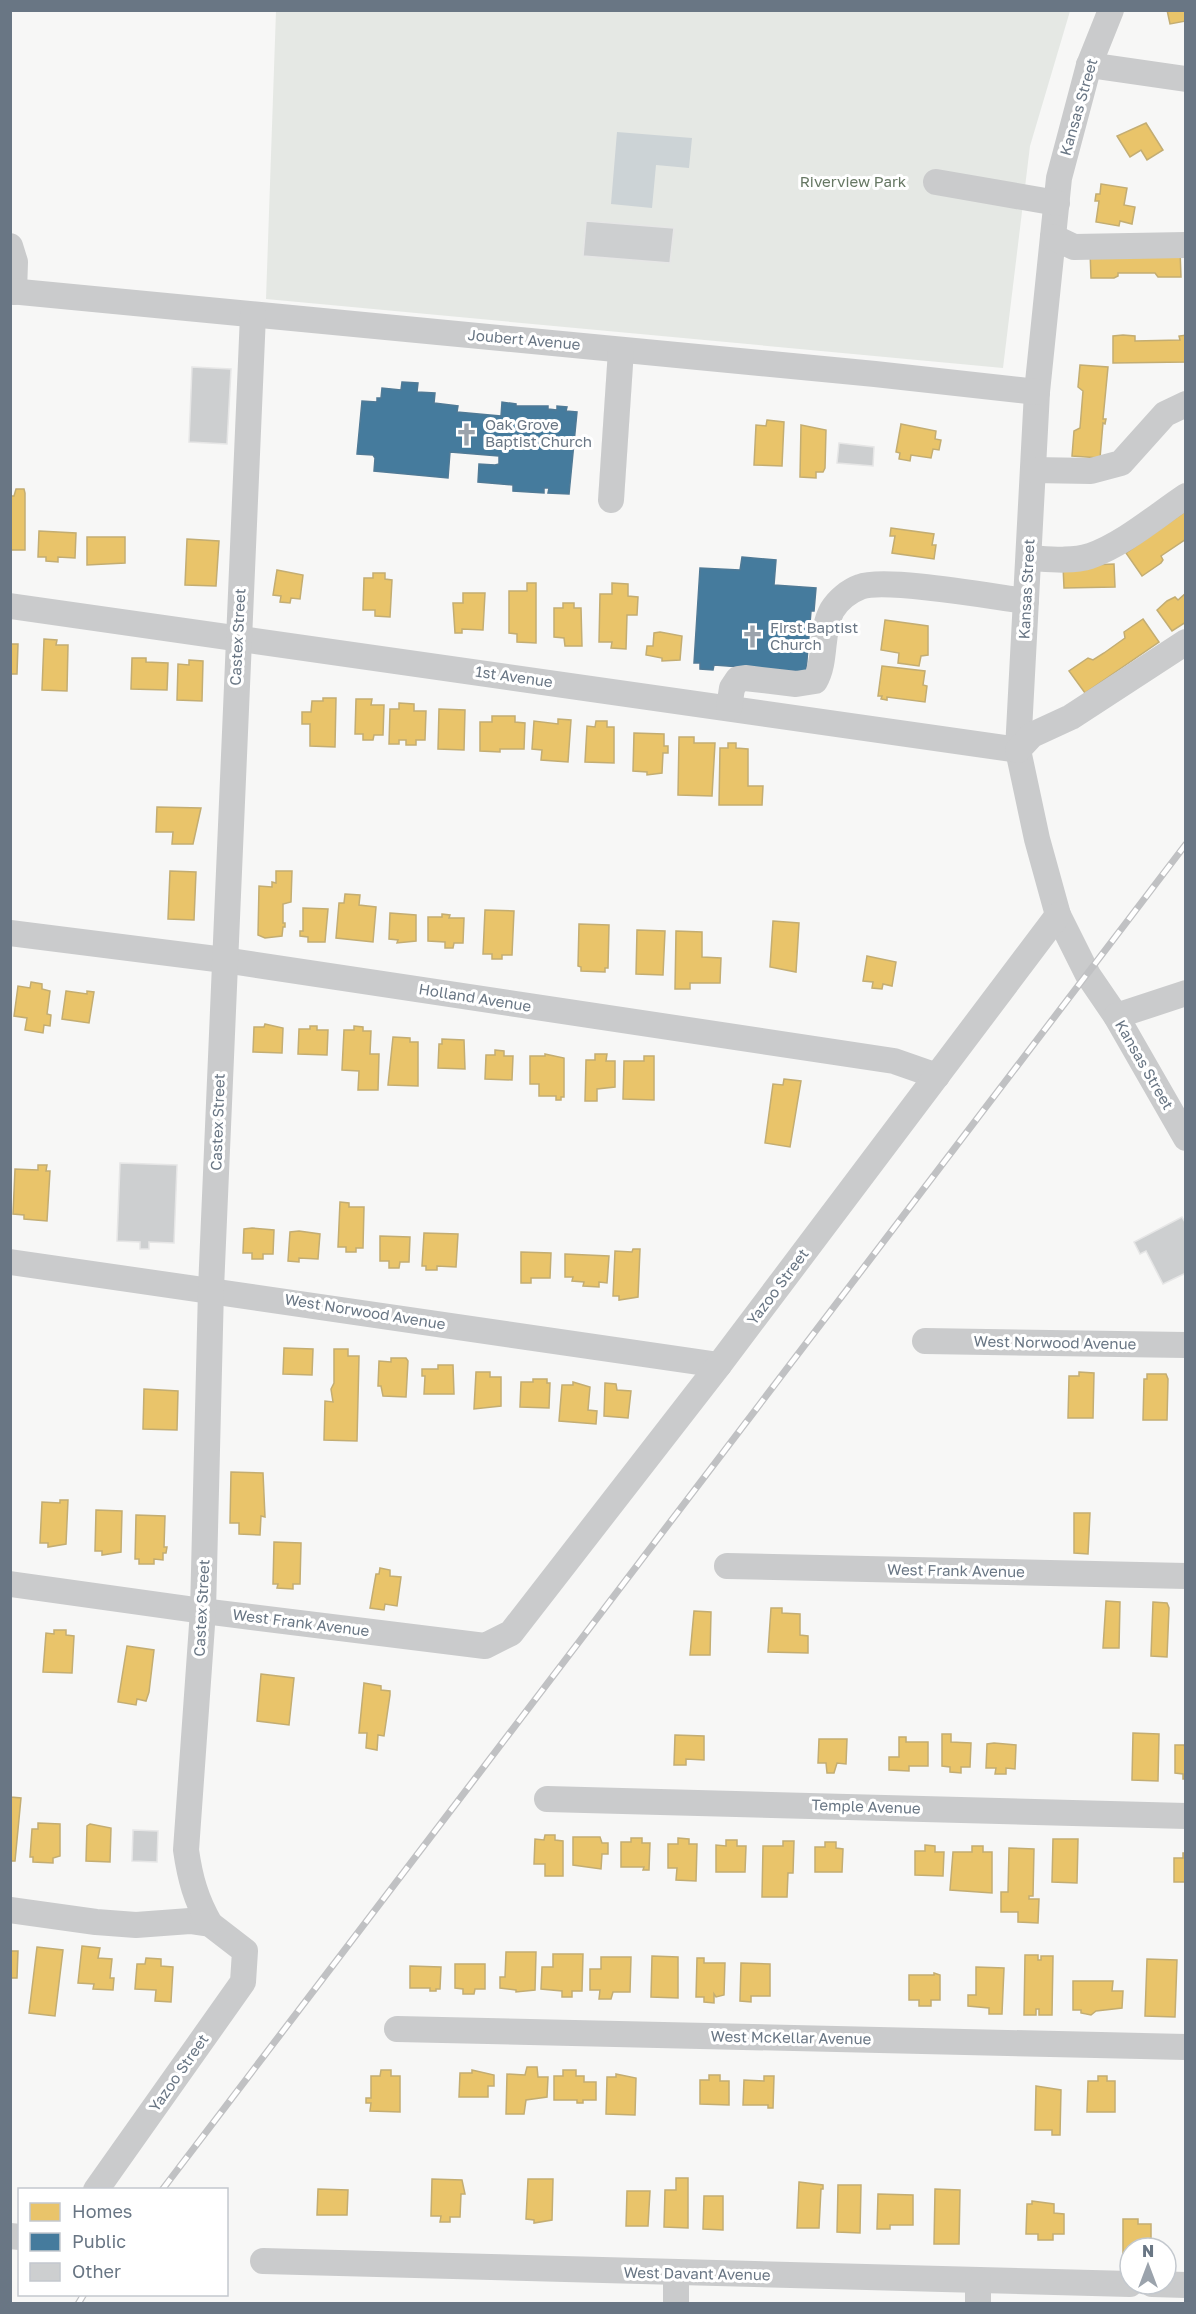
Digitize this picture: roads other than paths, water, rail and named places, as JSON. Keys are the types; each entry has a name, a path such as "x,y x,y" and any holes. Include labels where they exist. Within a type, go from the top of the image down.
{"street":[{"name":"Kansas Street","path":"1111,10 1089,65 1059,178 1037,392 1018,750 1037,839 1058,915 1088,975 1116,1017 1185,1138"},
{"path":"1089,65 1185,79"},
{"path":"936,182 1057,203"},
{"path":"1053,237 1074,247 1185,245"},
{"path":"10,246 15,262 12,292"},
{"name":"Joubert Avenue","path":"12,292 875,374 1037,392"},
{"name":"Castex Street","path":"210,1924 198,1904 190,1880 186,1850 203,1611 211,1289 253,315"},
{"path":"611,500 621,350"},
{"path":"1033,470 1091,471 1120,463 1165,414 1185,404"},
{"path":"1029,558 1064,559 1089,556 1119,542 1185,496"},
{"path":"812,720 815,681 819,675 825,630 831,612 838,600 860,586 872,584 912,587 1026,601"},
{"name":"1st Avenue","path":"10,606 1018,750"},
{"path":"1018,750 1032,735 1071,717 1185,642"},
{"path":"729,708 732,688 738,679 796,684 815,681"},
{"name":"Yazoo Street","path":"485,1646 511,1633 719,1365 1058,915"},
{"name":"Holland Avenue","path":"10,933 224,960 894,1061 937,1076"},
{"path":"1116,1017 1185,993"},
{"name":"West Norwood Avenue","path":"10,1262 211,1289 719,1365"},
{"name":"West Norwood Avenue","path":"925,1341 1185,1345"},
{"name":"West Frank Avenue","path":"727,1566 1185,1576"},
{"name":"West Frank Avenue","path":"10,1584 485,1646"},
{"name":"Temple Avenue","path":"547,1799 1185,1816"},
{"path":"10,1910 96,1922 136,1924 190,1921 210,1924"},
{"name":"Yazoo Street","path":"97,2188 243,1982 245,1951 210,1924"},
{"name":"West McKellar Avenue","path":"397,2029 1185,2047"},
{"name":"West Davant Avenue","path":"264,2261 676,2274 978,2292 1118,2284"},
{"path":"676,2274 676,2304"}],"railway":[{"path":"164,2188 1186,844"},
{"path":"78,2304 83,2296"}],"place":[{"name":"Oak Grove Baptist Church","path":"467,434"},
{"name":"First Baptist Church","path":"752,637"}],"park label":[{"name":"Riverview Park","path":"853,182"}]}
